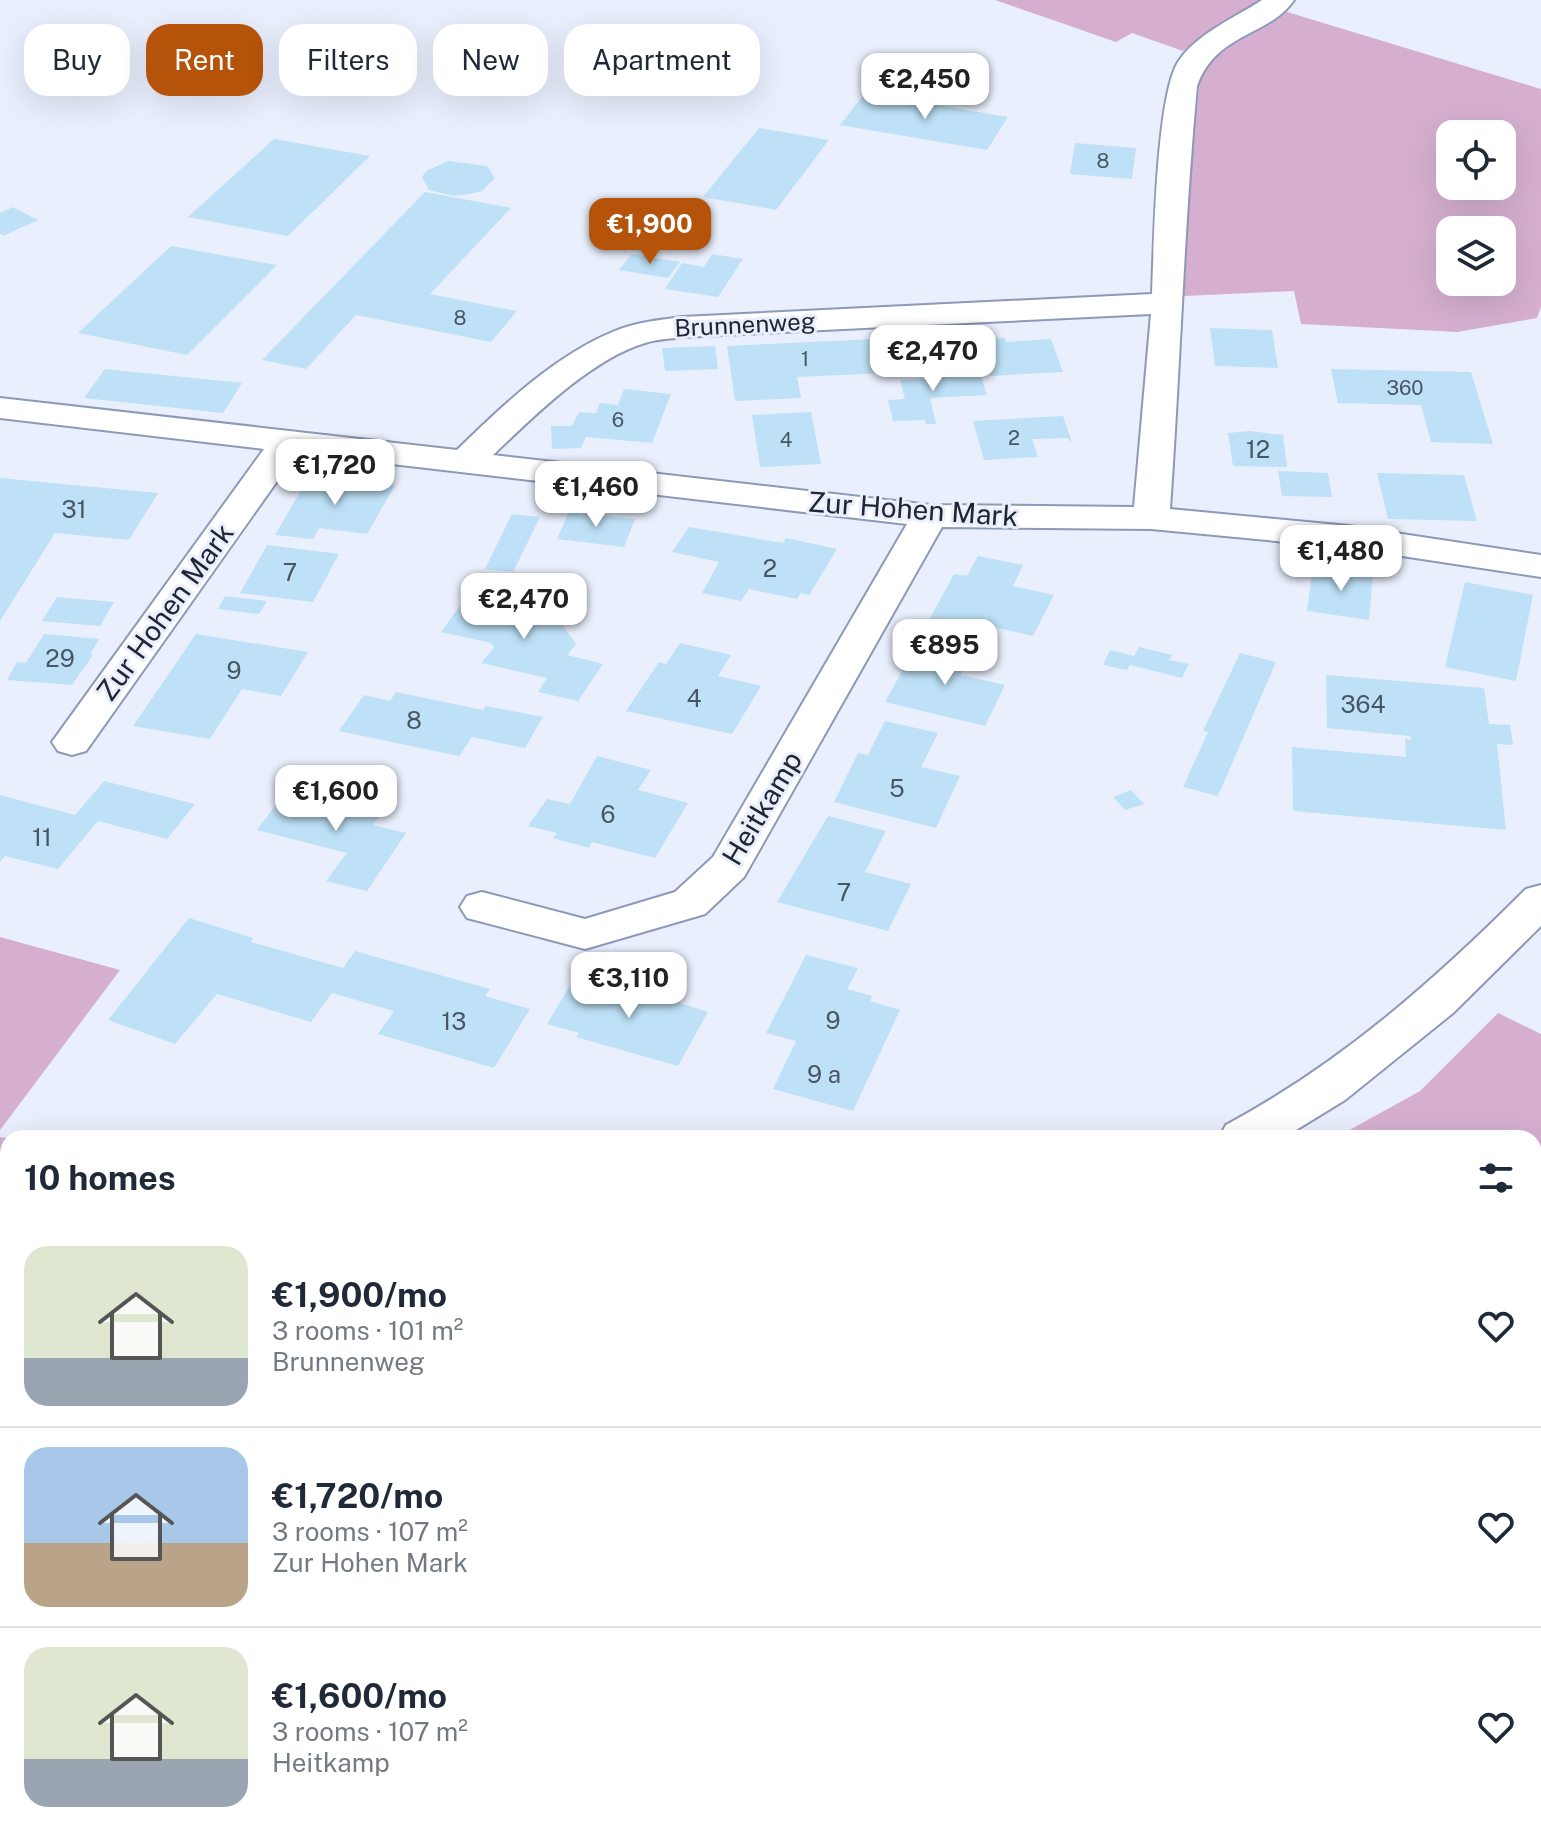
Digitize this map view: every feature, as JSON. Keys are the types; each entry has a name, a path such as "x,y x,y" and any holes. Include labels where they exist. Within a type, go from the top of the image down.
{"street":[{"path":"1151,518 1168,303 1170,215 1183,86 1191,64 1212,44 1281,0"},
{"name":"Brunnenweg","path":"463,464 545,393 605,349 644,332 682,327 1168,303"},
{"name":"Zur Hohen Mark","path":"0,408 930,516 1151,518 1349,537 1541,566"},
{"name":"Zur Hohen Mark","path":"72,742 286,443"},
{"name":"Heitkamp","path":"482,907 585,934 690,903 729,867 930,516"},
{"path":"1259,1130 1294,1112 1419,1022 1541,900"}],"shaded area":[{"path":"995,0 1265,0 1183,51 1132,33 1116,42"},
{"path":"1284,11 1541,89 1541,307 1537,318 1457,332 1301,324 1294,291 1184,296 1184,215 1201,71 1232,39"},
{"path":"0,937 120,970 0,1130"},
{"path":"1498,1013 1541,1034 1541,1130 1349,1130 1420,1091"}],"building":[{"path":"865,93 1008,117 987,150 840,125"},
{"path":"759,128 829,140 776,210 703,197"},
{"path":"274,139 370,156 288,236 188,217"},
{"path":"1075,143 1136,148 1132,179 1070,174"},
{"path":"448,161 487,166 495,178 482,191 469,194 454,196 429,190 422,177 426,171"},
{"path":"425,192 511,208 430,294 517,311 491,342 356,315 306,369 262,360"},
{"path":"13,207 38,220 3,236 0,234 0,213"},
{"path":"171,246 277,265 187,355 78,333"},
{"path":"632,254 680,262 668,278 619,270"},
{"path":"712,254 743,259 718,297 665,289 682,263 704,267"},
{"path":"1210,328 1272,330 1278,368 1215,366"},
{"path":"1005,338 1006,342 1051,339 1063,372 990,376 979,339"},
{"path":"876,339 884,373 797,377 801,398 735,401 727,346"},
{"path":"715,346 718,369 665,371 662,348"},
{"path":"958,367 961,377 981,376 987,395 930,398 936,424 926,424 925,420 893,421 888,400 905,399 900,380 927,379 924,369"},
{"path":"105,369 242,383 223,413 84,398"},
{"path":"1331,369 1471,372 1493,444 1431,442 1421,405 1338,403"},
{"path":"624,389 671,394 652,443 586,437 581,448 552,449 551,426 572,426 579,412 596,413 600,403 618,405"},
{"path":"811,412 821,464 760,467 752,415"},
{"path":"1063,416 1072,442 1067,438 1032,439 1038,457 984,460 973,421"},
{"path":"1250,431 1283,435 1287,467 1233,466 1228,433"},
{"path":"1278,471 1328,473 1332,497 1282,496"},
{"path":"1377,473 1464,475 1477,521 1388,519"},
{"path":"310,475 395,485 367,534 319,528 313,539 275,535"},
{"path":"0,478 158,493 129,540 55,533 0,621"},
{"path":"569,512 635,519 624,547 557,539"},
{"path":"512,514 540,517 513,572 485,569"},
{"path":"689,527 783,543 786,538 837,549 809,595 801,593 797,599 749,589 741,601 702,593 719,562 672,552"},
{"path":"267,545 339,554 313,602 240,593"},
{"path":"978,556 1023,565 1013,586 1054,595 1033,636 989,626 979,644 923,631 954,574 967,576"},
{"path":"1313,567 1373,575 1369,620 1307,611"},
{"path":"1465,582 1533,595 1516,681 1445,667"},
{"path":"472,589 549,606 576,644 567,655 603,664 578,701 538,692 547,678 481,663 494,648 491,643 441,632"},
{"path":"225,596 267,601 259,614 218,609"},
{"path":"57,597 114,602 100,626 42,621"},
{"path":"44,634 99,639 90,655 93,655 72,685 7,680 17,662 26,663"},
{"path":"196,634 308,652 281,696 242,689 210,739 133,726"},
{"path":"680,643 731,655 718,676 761,686 732,734 626,711 659,662 666,664"},
{"path":"924,645 977,657 971,669 965,667 961,675 1005,685 985,726 885,702 908,660 914,662"},
{"path":"1139,647 1172,655 1169,660 1189,664 1182,678 1130,665 1127,670 1103,665 1110,650 1134,656"},
{"path":"1240,653 1276,662 1218,796 1183,787 1208,732 1203,731"},
{"path":"1326,675 1484,688 1489,724 1510,725 1513,745 1497,744 1506,830 1293,811 1292,747 1406,757 1405,739 1411,740 1410,736 1327,728"},
{"path":"396,692 483,710 486,706 543,717 525,748 472,737 459,756 339,731 364,695 390,701"},
{"path":"885,721 938,733 921,767 960,776 936,828 834,802 858,753 868,755"},
{"path":"597,756 651,770 638,790 688,803 655,858 592,842 589,848 553,838 557,833 528,826 547,799 570,804"},
{"path":"104,781 195,804 167,839 98,821 58,869 5,856 0,862 0,795 75,815"},
{"path":"290,786 384,809 373,825 406,833 367,891 326,881 347,853 257,830"},
{"path":"1131,790 1144,804 1125,810 1113,797"},
{"path":"828,816 886,831 865,872 911,884 888,931 777,902"},
{"path":"189,918 253,938 251,942 343,968 355,951 490,989 485,996 530,1009 494,1068 378,1034 394,1011 332,993 311,1022 217,994 175,1044 108,1020"},
{"path":"806,955 858,968 847,989 872,996 870,1001 900,1010 853,1111 773,1089 796,1041 766,1033"},
{"path":"608,980 708,1012 678,1066 576,1037 579,1033 547,1024 573,981 602,989"}]}
